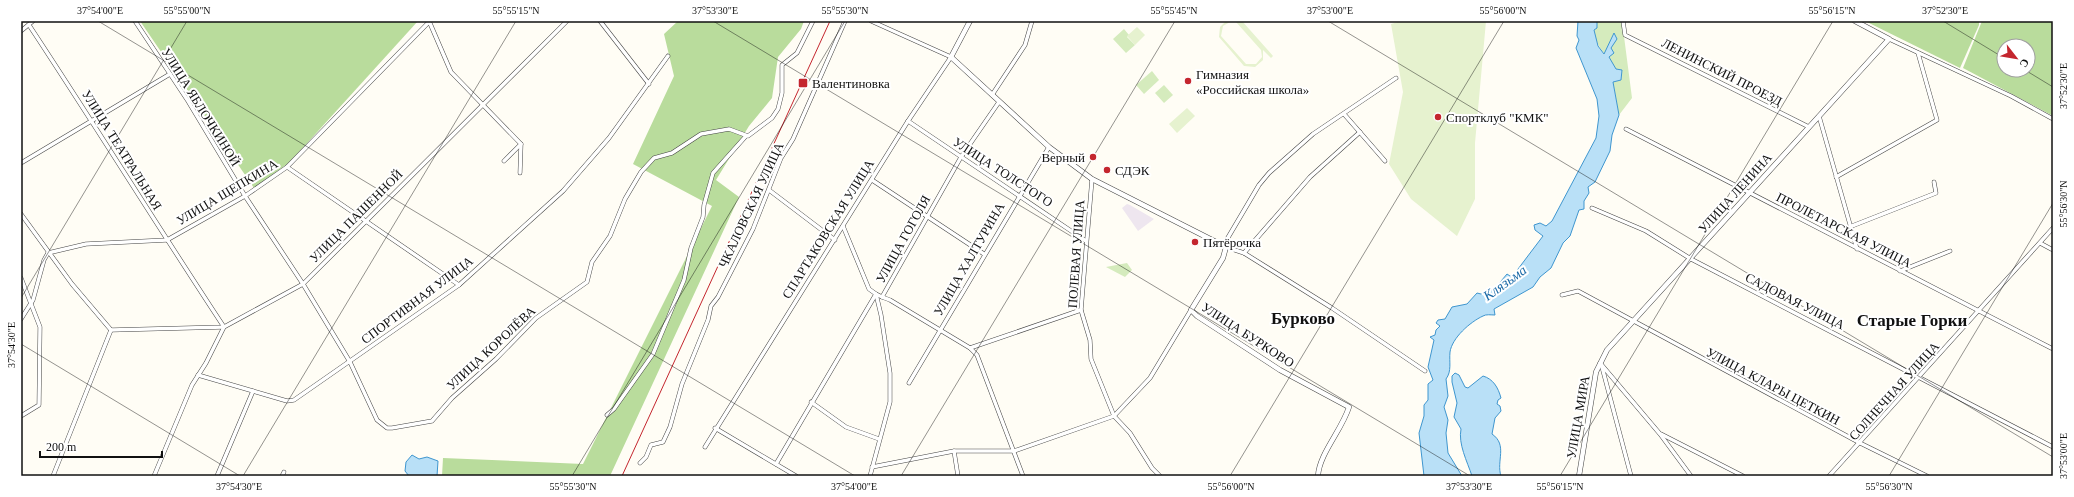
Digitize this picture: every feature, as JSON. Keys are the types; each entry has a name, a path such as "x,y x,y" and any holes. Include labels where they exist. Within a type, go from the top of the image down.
{"street":[{"path":"21,31 33,21"},
{"name":"УЛИЦА ЯБЛОЧКИНОЙ","path":"135,21 188,101 245,196 303,284"},
{"path":"429,21 452,72 521,144 520,173"},
{"name":"УЛИЦА ЩЕПКИНА","path":"48,253 86,244 167,240 245,196 287,167 429,21"},
{"name":"УЛИЦА ПАШЕННОЙ","path":"111,330 224,327 303,284 365,220 567,21"},
{"path":"600,21 649,84"},
{"path":"607,415 614,410 653,354 684,280 691,248 703,217 704,205 713,173 746,136 753,133 772,118 776,112 782,93 782,65 797,53 813,21"},
{"name":"ЧКАЛОВСКАЯ УЛИЦА","path":"640,463 646,457 651,445 663,442 670,427 682,384 708,320 711,306 718,297 753,229 781,158 793,139 845,21"},
{"path":"871,21 950,57 1049,147 1092,179 1224,247 1244,253 1332,308 1425,371"},
{"path":"882,26 884,21"},
{"name":"СПАРТАКОВСКАЯ УЛИЦА","path":"705,447 715,428 835,240 908,121 950,57 970,21"},
{"path":"992,95 1025,45 1032,21"},
{"name":"ЛЕНИНСКИЙ ПРОЕЗД","path":"1624,21 1625,35 1809,127"},
{"path":"1855,21 1918,53 2011,96 2053,119"},
{"name":"УЛИЦА ТЕАТРАЛЬНАЯ","path":"28,25 92,120 167,240 224,327"},
{"name":"УЛИЦА ЛЕНИНА","path":"1601,364 1607,350 1889,39"},
{"path":"1836,177 1937,120 1918,53"},
{"name":"СПОРТИВНАЯ УЛИЦА","path":"198,375 287,401 294,400 350,362 459,284 563,191 609,138 668,56"},
{"path":"21,163 170,74"},
{"path":"1224,247 1263,179 1298,146 1396,78"},
{"name":"УЛИЦА ГОГОЛЯ","path":"776,464 811,402 876,294 882,297 961,157 999,102"},
{"path":"1344,114 1385,161"},
{"path":"1819,116 1836,177 1852,226 1857,249"},
{"name":"УЛИЦА ТОЛСТОГО","path":"908,121 1019,194 1086,241"},
{"name":"УЛИЦА КОРОЛЁВА","path":"303,284 350,362 373,412 382,425 392,428 432,421 452,398 496,359 536,318 587,282 590,278 592,262 610,236 625,198 642,172 654,158 672,153 701,134 729,129 746,136"},
{"name":"ПРОЛЕТАРСКАЯ УЛИЦА","path":"1626,129 2053,350"},
{"path":"1244,253 1310,177 1360,132"},
{"path":"504,161 521,144"},
{"name":"УЛИЦА ХАЛТУРИНА","path":"909,383 1019,194 1049,147"},
{"path":"287,167 459,284"},
{"name":"ПОЛЕВАЯ УЛИЦА","path":"1092,179 1081,310 1090,340 1092,359 1114,416 1130,433 1152,468 1160,476"},
{"path":"872,180 984,254"},
{"path":"1852,226 1936,193 1934,182"},
{"path":"769,190 835,240"},
{"name":"САДОВАЯ УЛИЦА","path":"1592,208 1646,231 1691,258 2053,446"},
{"path":"21,214 72,284 111,330 53,476"},
{"path":"843,226 870,289 876,294 881,315 890,373 890,402 870,476"},
{"name":"СОЛНЕЧНАЯ УЛИЦА","path":"1829,476 1979,312 2053,228"},
{"path":"2040,243 2053,250"},
{"name":"УЛИЦА БУРКОВО","path":"1224,247 1223,258 1191,310 1197,316 1280,370 1349,407 1345,420 1318,467 1318,476"},
{"path":"1900,271 1950,251"},
{"path":"21,319 31,304 44,260 48,253"},
{"path":"21,278 40,327 39,405 21,416"},
{"name":"УЛИЦА КЛАРЫ ЦЕТКИН","path":"1562,295 1578,291 1632,322 1860,443 1927,476"},
{"path":"882,297 890,300 970,348 977,355 1023,476"},
{"path":"970,348 1081,310"},
{"path":"872,467 954,451 1014,451 1114,416 1150,378 1191,310"},
{"path":"154,476 192,385 224,327"},
{"path":"1601,364 1660,434 1691,476"},
{"path":"1601,364 1631,476"},
{"name":"УЛИЦА МИРА","path":"1579,476 1596,372 1601,364"},
{"path":"217,476 253,391"},
{"path":"811,402 846,427 879,439"},
{"path":"715,428 796,476"},
{"path":"1660,434 1742,476"},
{"path":"954,451 958,476"},
{"path":"282,476 284,472"}],"shaded area":[{"path":"1127,204 1154,219 1138,231 1122,208"}],"green space":[{"path":"140,21 418,21 290,162 254,188"},
{"path":"678,21 804,21 801,29 778,57 772,98 749,126 716,180 739,197 610,476 442,476 443,458 583,464 712,206 633,164 674,76 664,34"},
{"path":"1242,21 1273,56 1271,58 1263,50 1263,60 1255,67 1244,66 1219,37 1220,27 1225,22","holes":["1230,22 1236,22 1261,50 1262,57 1256,64 1246,64 1221,36 1223,26"]},
{"name":"Спортклуб \"КМК\"","path":"1401,21 1486,21 1475,143 1475,199 1457,236 1411,199 1389,164 1403,92 1391,24"},
{"path":"1597,21 1622,21 1632,98 1619,115 1613,82 1621,80 1622,70 1616,69 1597,42 1594,30 1597,28"},
{"path":"1865,21 1979,21 1979,25 1960,68"},
{"path":"1982,21 2053,21 2053,116 1963,68"},
{"path":"1137,27 1145,35 1135,45 1127,36"},
{"path":"1124,29 1129,35 1127,37 1135,45 1126,53 1113,39"},
{"path":"1152,71 1159,80 1144,94 1136,85"},
{"path":"1164,85 1173,95 1164,103 1155,93"},
{"path":"1187,108 1195,116 1177,133 1169,124"},
{"path":"1127,263 1132,270 1125,277 1106,267"}],"water":[{"name":"Клязьма","path":"1578,21 1597,21 1597,28 1594,30 1598,46 1604,54 1614,33 1617,39 1611,48 1614,53 1609,57 1616,69 1622,70 1621,80 1613,82 1619,115 1612,135 1610,151 1595,182 1588,187 1589,193 1584,201 1584,209 1579,210 1570,236 1563,243 1551,268 1540,277 1533,287 1494,309 1495,315 1484,315 1473,322 1462,331 1454,341 1450,352 1450,370 1446,379 1448,396 1444,407 1448,420 1446,433 1448,453 1462,476 1424,476 1419,433 1424,416 1424,405 1428,400 1428,384 1433,380 1428,367 1434,340 1430,337 1435,335 1436,330 1440,326 1436,323 1438,320 1445,319 1452,307 1467,304 1477,293 1481,294 1496,287 1507,274 1510,276 1515,273 1543,236 1535,230 1534,225 1540,223 1546,226 1552,221 1596,138 1599,116 1597,99 1576,48 1579,40 1577,36"},
{"path":"1455,373 1459,375 1465,387 1468,388 1483,376 1492,381 1498,390 1501,398 1498,400 1497,404 1500,406 1501,411 1495,418 1492,434 1497,438 1501,448 1501,476 1472,476 1462,447 1460,435 1461,429 1454,417 1457,403 1452,376"},
{"path":"412,455 419,459 427,457 438,461 437,476 409,476 405,471 406,462"}],"railway":[{"path":"622,476 830,21"}],"place":[{"name":"Гимназия «Российская школа»","path":"1188,81"},
{"name":"Валентиновка","path":"803,83"},
{"name":"Спортклуб \"КМК\"","path":"1438,117"},
{"name":"Верный","path":"1093,157"},
{"name":"СДЭК","path":"1107,170"},
{"name":"Пятёрочка","path":"1195,242"}],"district":[{"name":"Бурково","path":"1303,318"},
{"name":"Старые Горки","path":"1912,320"}]}
